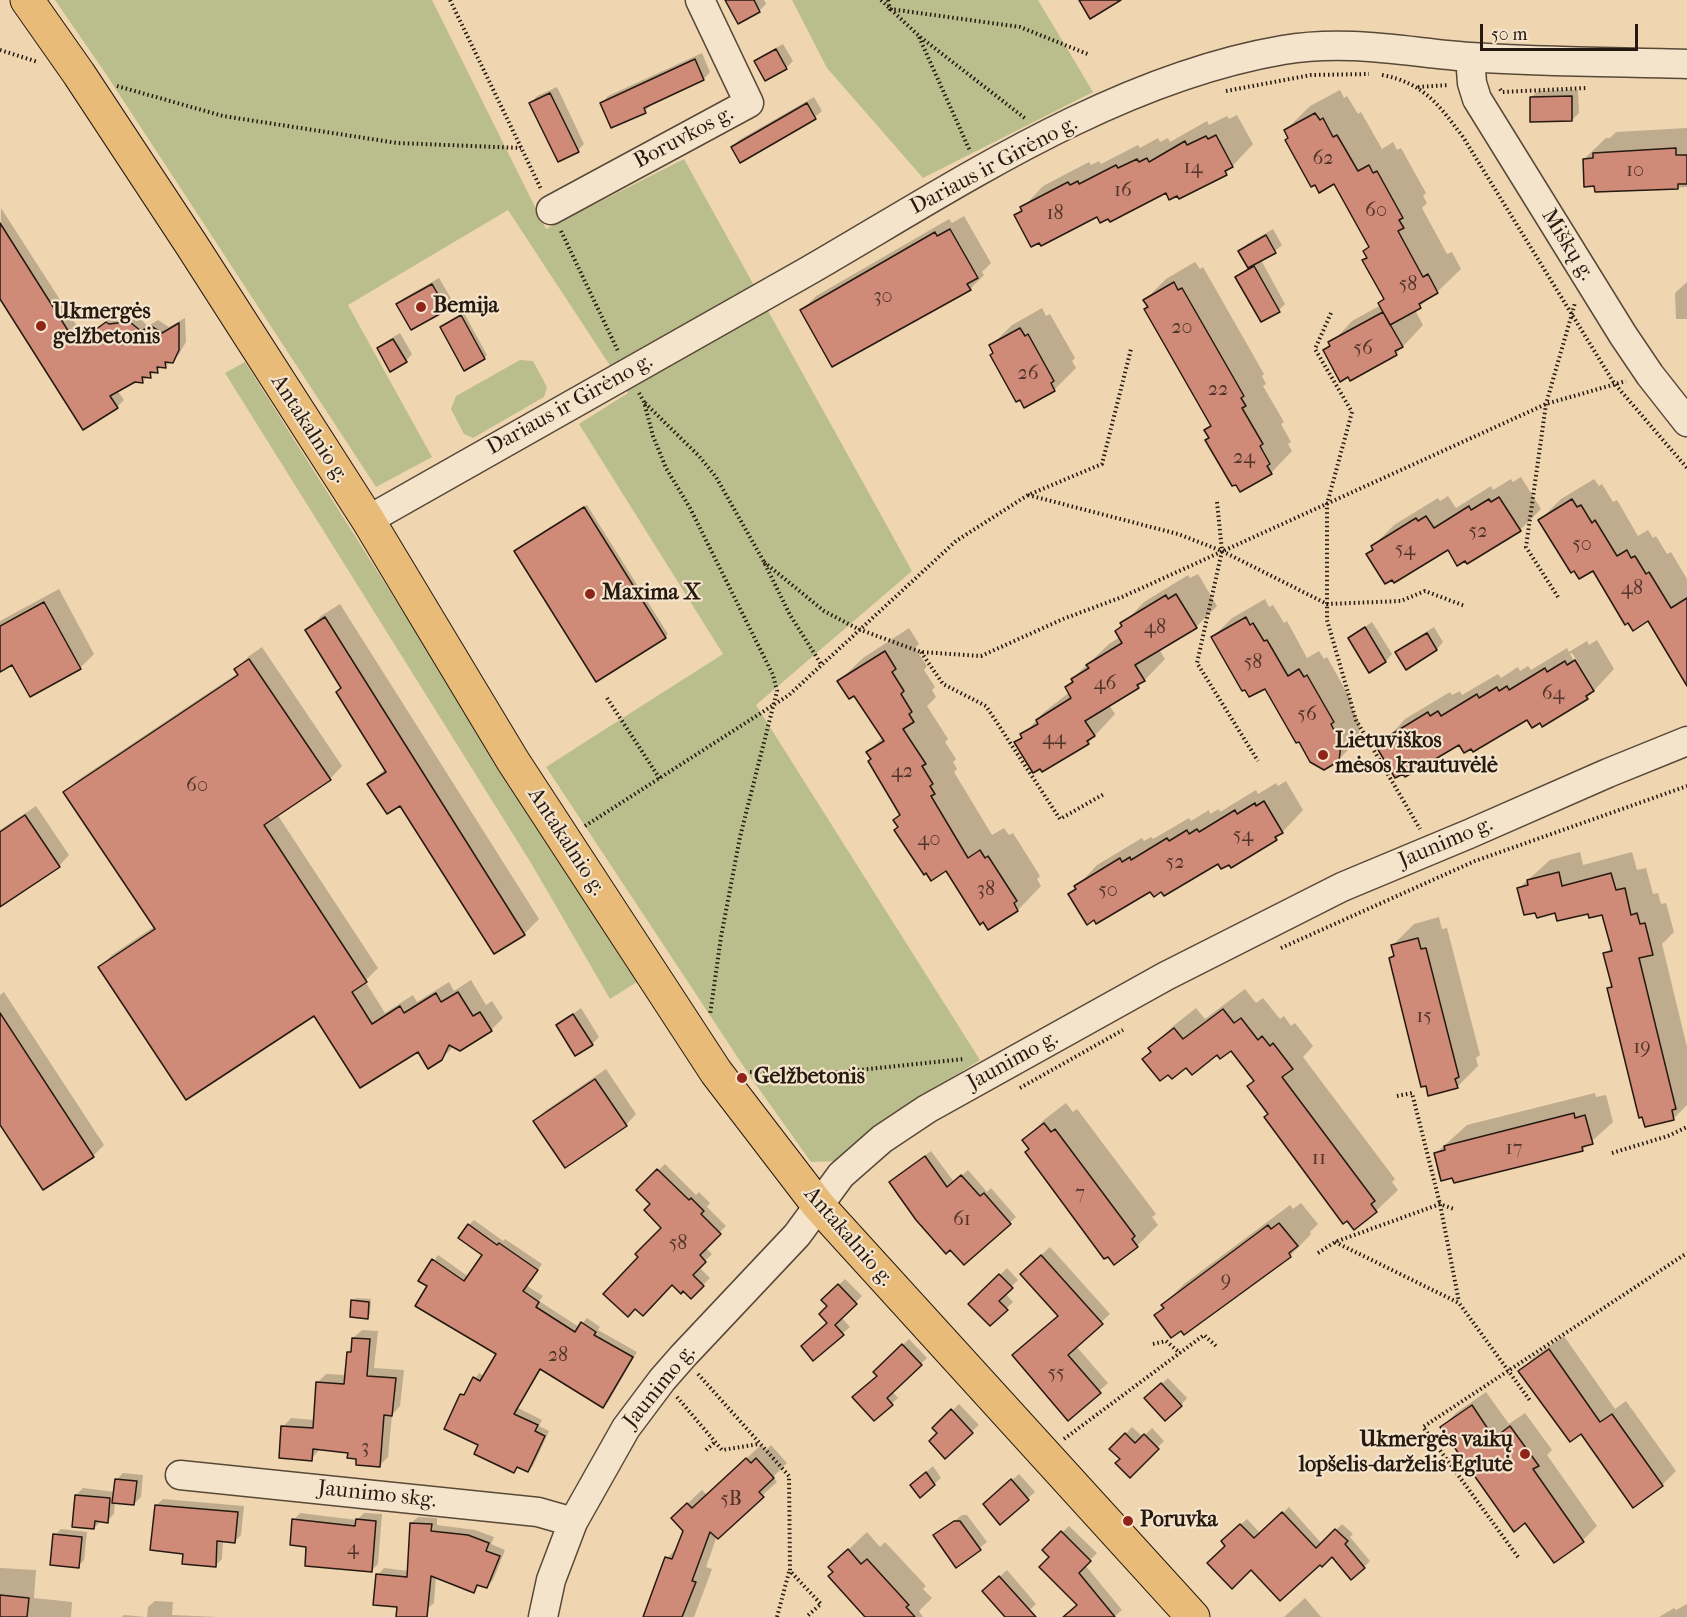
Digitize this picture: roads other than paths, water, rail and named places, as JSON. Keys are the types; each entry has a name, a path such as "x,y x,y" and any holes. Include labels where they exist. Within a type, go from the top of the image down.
{"main road":[{"name":"Antakalnio g.","path":"27,0 79,74 368,520 513,761 710,1063 818,1205 1193,1617"}],"street":[{"name":"Boruvkos g.","path":"551,210 748,103 700,0"},
{"name":"Dariaus ir Girėno g.","path":"368,520 816,267 944,189 1115,102 1212,66 1280,50 1342,44 1470,57 1687,63"},
{"name":"Miškų g.","path":"1470,57 1472,83 1477,99 1583,273 1650,375 1687,422"},
{"name":"Jaunimo g.","path":"543,1617 551,1580 573,1522 626,1428 683,1356 797,1235 841,1175 882,1139 927,1109 1166,976 1342,887 1608,772 1687,741"},
{"name":"Jaunimo skg.","path":"180,1475 538,1512 573,1522"}],"place":[{"name":"Bemija","path":"421,307"},
{"name":"Ukmergės gelžbetonis","path":"41,326"},
{"name":"Maxima X","path":"590,594"},
{"name":"Lietuviškos mėsos krautuvėlė","path":"1323,755"},
{"name":"Gelžbetonis","path":"742,1078"},
{"name":"Ukmergės vaikų lopšelis-darželis Eglutė","path":"1525,1454"},
{"name":"Poruvka","path":"1128,1521"}]}
